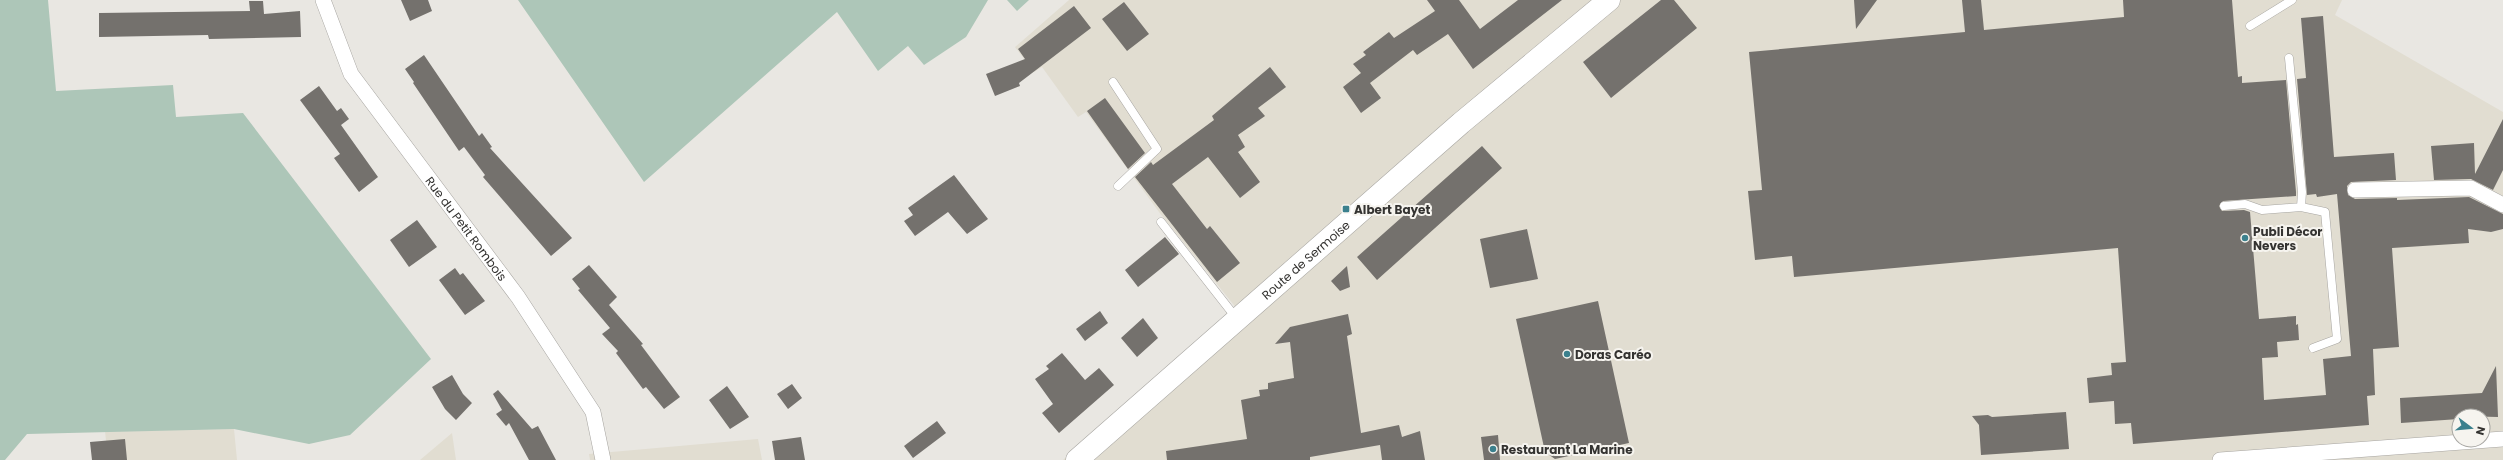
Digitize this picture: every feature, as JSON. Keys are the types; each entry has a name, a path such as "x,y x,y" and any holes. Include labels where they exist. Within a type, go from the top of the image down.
{"main road":[{"name":"Route de Sermoise","path":"1077,460 1461,123 1609,0"}],"street":[{"name":"Rue du Petit Rombois","path":"323,0 351,74 518,297 594,412 603,460"},
{"path":"2355,190 2471,188 2503,205"},
{"path":"2220,460 2503,439"}],"lane":[{"path":"2250,26 2292,0"},
{"path":"2289,58 2302,192 2301,207"},
{"path":"1113,82 1157,149 1118,186"},
{"path":"2224,206 2245,204 2262,210 2301,207 2325,212 2337,338 2313,348"},
{"path":"1161,222 1238,319"}],"shaded area":[{"path":"1069,0 2342,0 2335,15 2503,112 2503,460 2333,460 2331,452 2220,460 1063,460 1237,309 1159,212 1086,112 1078,117 1042,67 1034,72 1015,47"},
{"path":"234,429 237,460 108,460 105,431"},
{"path":"452,433 456,460 420,460"},
{"path":"758,439 762,460 590,460 589,454"}],"green space":[{"path":"0,0 48,0 56,91 173,85 176,117 243,113 431,359 350,435 309,444 234,429 27,434 5,460 0,460"},
{"path":"518,0 988,0 966,37 924,65 908,46 878,71 837,12 644,182"},
{"path":"1007,0 1029,0 1017,11"}],"building":[{"path":"401,0 428,0 432,11 410,21"},
{"path":"1427,0 1459,0 1480,29 1518,0 1562,0 1473,69 1448,34 1417,55 1413,50 1370,83 1381,98 1361,113 1343,87 1361,73 1353,64 1366,55 1363,52 1389,32 1394,38 1435,11"},
{"path":"1661,0 1674,0 1697,28 1611,98 1583,62"},
{"path":"1854,0 1877,0 1856,29"},
{"path":"1962,0 1981,0 1984,30 2124,17 2123,0 2232,0 2238,77 2242,76 2242,83 2286,80 2296,192 2296,196 2223,201 2219,206 2222,211 2244,210 2250,212 2259,319 2296,316 2296,325 2298,324 2299,340 2277,342 2278,357 2262,358 2264,400 2326,395 2323,359 2351,356 2337,194 2317,197 2316,194 2307,195 2297,79 2306,78 2301,18 2323,16 2334,157 2394,153 2396,180 2351,182 2347,186 2348,195 2355,199 2397,198 2397,200 2469,197 2503,214 2503,229 2491,232 2468,229 2469,243 2392,248 2399,347 2373,349 2375,395 2367,396 2369,425 2133,444 2131,423 2115,424 2114,401 2089,403 2087,378 2112,375 2111,363 2126,362 2118,248 1794,277 1792,256 1755,260 1748,191 1762,190 1749,52 1965,32"},
{"path":"249,1 263,1 264,14 300,11 301,37 209,39 208,35 99,37 99,13 250,11"},
{"path":"1124,2 1149,34 1127,51 1102,19"},
{"path":"1074,6 1091,28 1019,83 1020,86 995,96 986,74 1025,59 1018,49"},
{"path":"424,55 479,136 482,133 492,147 490,148 572,238 551,256 483,177 485,175 464,147 459,151 413,83 414,82 405,69"},
{"path":"1270,67 1286,87 1258,108 1265,116 1238,135 1245,147 1238,152 1260,182 1240,198 1208,157 1172,184 1207,229 1210,226 1240,263 1217,282 1135,177 1151,162 1153,165 1214,120 1212,116"},
{"path":"319,86 337,111 341,108 349,119 341,125 378,177 359,192 334,158 340,154 300,100"},
{"path":"1105,98 1145,153 1128,169 1087,111"},
{"path":"2503,119 2503,170 2493,190 2471,179 2434,180 2431,146 2474,143 2475,174"},
{"path":"1482,146 1502,168 1377,280 1357,257"},
{"path":"954,175 988,219 967,234 948,212 915,236 904,221 913,215 908,208"},
{"path":"417,220 437,247 409,267 390,240"},
{"path":"1527,229 1538,279 1490,288 1480,239"},
{"path":"1165,237 1179,254 1138,287 1125,270"},
{"path":"589,265 617,297 609,305 643,344 641,345 680,397 664,409 646,387 643,389 616,353 618,351 602,334 610,328 578,290 580,289 572,279"},
{"path":"1347,266 1350,287 1340,291 1331,281"},
{"path":"455,268 460,275 463,273 485,301 465,315 439,280"},
{"name":"Doras Caréo","path":"1598,301 1629,443 1555,459 1545,452 1516,319"},
{"path":"1100,311 1108,323 1085,341 1076,329"},
{"path":"1348,314 1352,334 1347,336 1361,433 1399,425 1402,437 1420,431 1425,460 1382,460 1380,445 1310,457 1310,460 1167,460 1166,451 1247,439 1241,400 1260,396 1259,390 1268,389 1268,383 1294,378 1290,342 1275,344 1290,327"},
{"path":"1143,318 1158,338 1137,357 1121,338"},
{"path":"1062,353 1085,380 1099,368 1114,385 1059,433 1042,413 1053,404 1035,379 1049,369 1046,366"},
{"path":"2496,366 2498,417 2491,417 2491,408 2451,408 2451,420 2401,423 2400,398 2482,393"},
{"path":"452,375 463,394 472,403 456,420 445,409 432,387"},
{"path":"792,384 802,398 788,409 777,394"},
{"path":"727,386 749,417 730,429 709,400"},
{"path":"498,390 532,429 538,426 556,460 529,460 509,423 506,426 496,414 502,410 493,394"},
{"path":"2066,412 2069,449 1981,455 1979,425 1972,416 1988,415 1992,417"},
{"path":"937,421 946,433 913,458 904,446"},
{"name":"Restaurant La Marine","path":"1498,435 1500,460 1484,460 1481,437"},
{"path":"801,437 805,460 775,460 772,441"},
{"path":"125,439 127,460 92,460 90,442"}],"place":[{"name":"Albert Bayet","path":"1346,209"},
{"name":"Publi Décor Nevers","path":"2245,238"},
{"name":"Doras Caréo","path":"1567,354"},
{"name":"Restaurant La Marine","path":"1493,449"}]}
